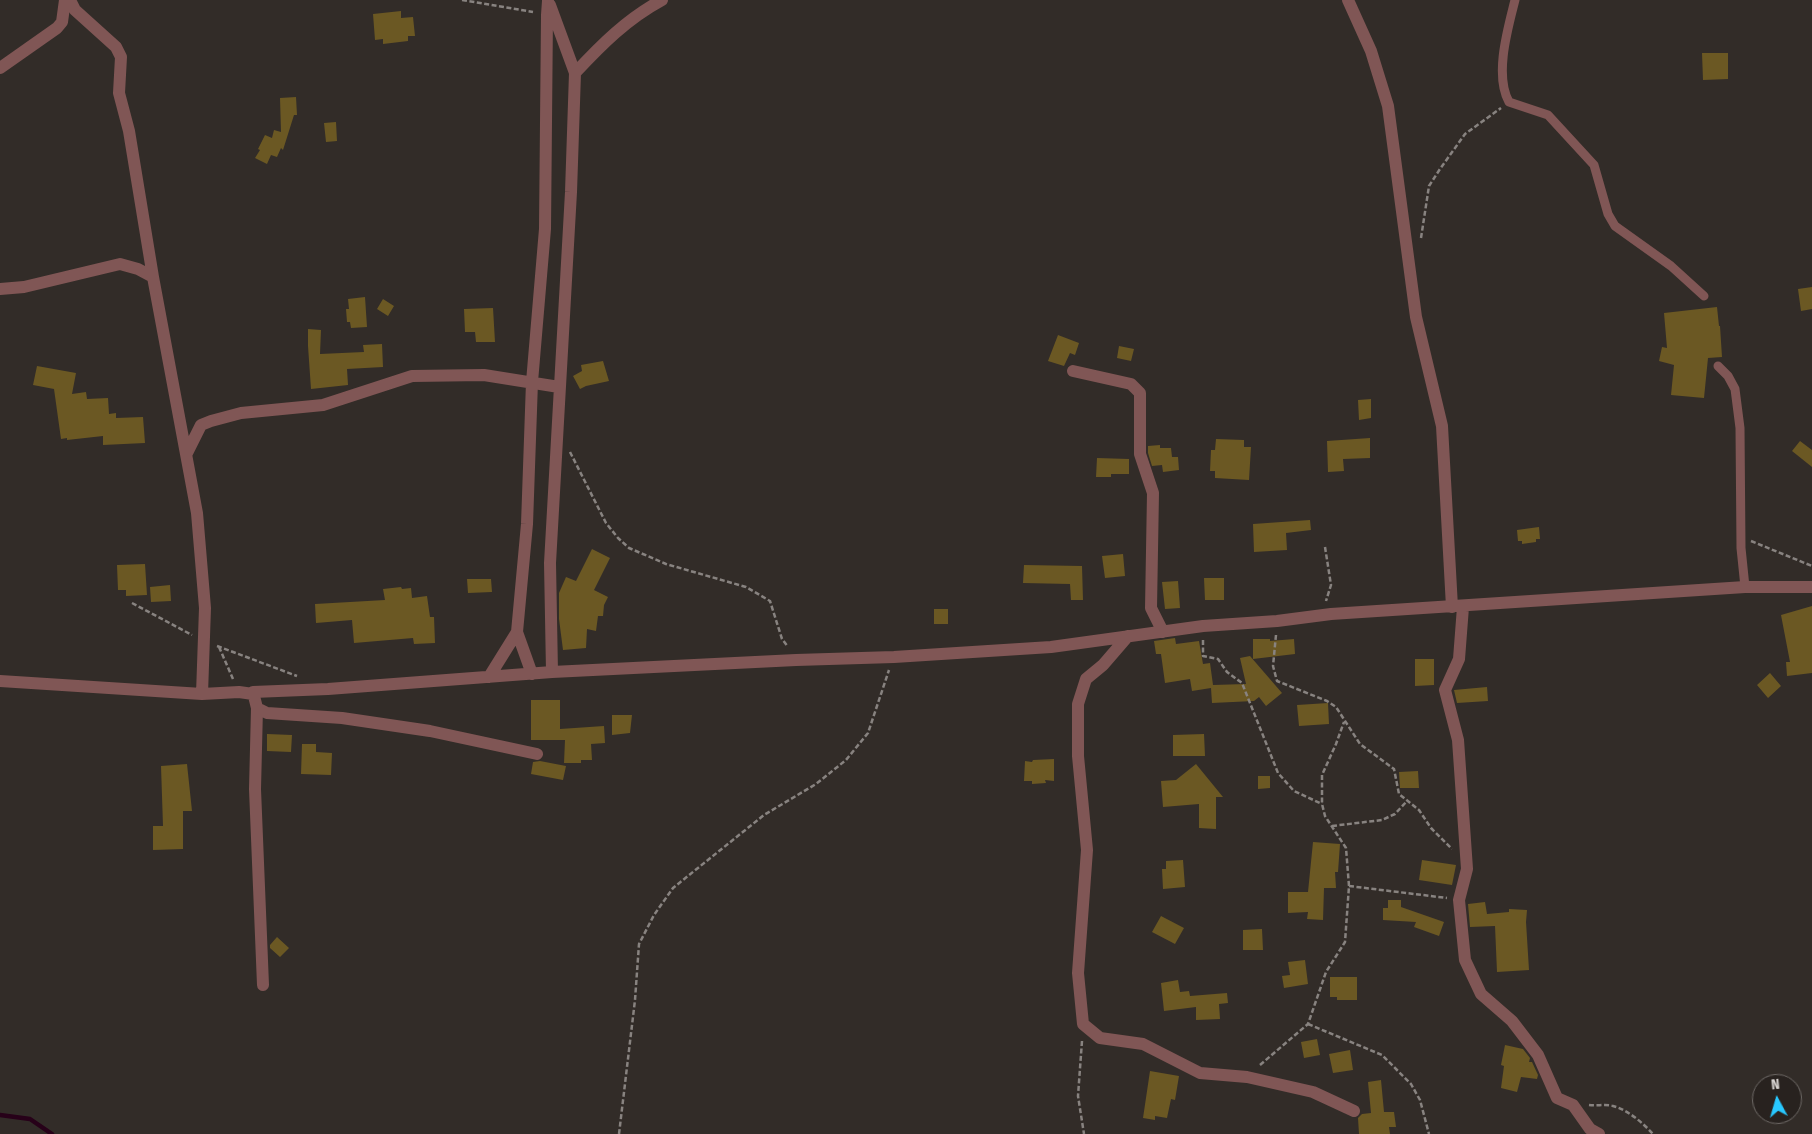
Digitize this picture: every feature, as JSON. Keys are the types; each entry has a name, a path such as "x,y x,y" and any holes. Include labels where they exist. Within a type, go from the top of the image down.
{"street":[{"path":"0,68 57,28 62,22 65,0"},
{"path":"70,0 75,10 116,47 121,57 119,93 129,131 153,277 197,513 205,608 210,640 202,694"},
{"path":"532,674 517,632 527,524 532,382 545,229 546,15 548,0"},
{"path":"548,0 575,73 550,562 552,672"},
{"path":"575,73 607,39 648,8 662,0"},
{"path":"1348,0 1371,51 1388,106 1416,317 1442,426 1458,607 1459,659 1445,690 1458,740 1467,869 1459,900 1465,960 1482,994 1512,1021 1538,1054 1557,1098 1573,1105 1590,1129 1598,1134"},
{"path":"0,289 24,286 120,264 138,269 153,277"},
{"path":"1073,371 1131,384 1140,392 1140,454 1153,494 1151,608 1163,632"},
{"path":"187,453 201,425 211,421 241,413 323,405 412,376 484,375 559,387"},
{"path":"0,681 202,694 239,692 253,694 254,692 328,690 552,672 894,657 1051,647 1203,626 1277,621 1331,614 1745,587 1812,587"},
{"path":"489,677 517,632"},
{"path":"1128,636 1103,665 1086,679 1078,704 1078,756 1086,850 1078,973 1083,1024 1100,1038 1143,1044 1200,1073 1246,1077 1313,1092 1354,1111"},
{"path":"254,692 257,708 255,789 263,984"},
{"path":"257,708 268,713 342,718 430,732 538,754"}],"lane":[{"path":"1516,0 1507,28 1503,62 1504,93 1508,102 1548,115 1594,165 1608,214 1615,226 1671,266 1704,296"},
{"path":"1718,366 1728,376 1735,389 1740,428 1740,536 1745,587"}],"path":[{"path":"462,0 546,15"},
{"path":"1409,255 1419,245 1429,186 1440,168 1465,134 1508,102"},
{"path":"556,433 566,444 606,523 618,538 629,548 666,564 746,587 770,601 782,639 796,660"},
{"path":"1740,536 1812,566"},
{"path":"1325,547 1331,584 1325,604 1331,614"},
{"path":"132,603 210,640 219,647 304,679"},
{"path":"1277,621 1273,666 1277,681 1336,707 1360,744 1394,770 1399,794 1419,810 1431,828 1452,850"},
{"path":"1203,626 1203,656 1218,659 1227,672 1242,682 1278,774 1294,791 1322,804"},
{"path":"210,640 219,647 239,692"},
{"path":"619,1134 635,1000 638,944 654,914 673,888 764,816 816,784 846,760 868,733 894,657"},
{"path":"1246,1077 1308,1024 1326,972 1345,942 1349,886 1346,848 1325,816 1322,804 1322,776 1344,722"},
{"path":"1332,826 1382,820 1395,814 1407,800"},
{"path":"1349,886 1459,900"},
{"path":"1083,1024 1078,1096 1084,1134"},
{"path":"1308,1024 1382,1055 1411,1084 1420,1100 1429,1134"},
{"path":"1573,1105 1612,1106 1622,1109 1645,1125 1653,1134"}],"building":[{"path":"401,11 401,18 413,17 415,36 408,36 408,41 383,44 383,39 375,40 373,14"},
{"path":"1702,53 1728,53 1728,79 1703,80"},
{"path":"296,97 297,115 294,115 283,150 281,148 277,157 271,155 267,164 255,158 265,135 272,138 274,130 281,132 280,98"},
{"path":"336,122 337,141 326,142 324,123"},
{"path":"1812,287 1812,309 1801,311 1798,289"},
{"path":"365,297 367,327 351,328 350,322 347,322 346,309 349,309 348,299"},
{"path":"383,299 394,306 388,316 377,309"},
{"path":"1717,307 1722,357 1708,358 1704,398 1671,395 1674,365 1659,361 1662,347 1667,348 1664,313"},
{"path":"493,308 495,342 476,342 475,332 465,332 464,309"},
{"path":"308,329 321,330 320,354 364,352 363,345 382,344 383,367 347,369 348,385 311,389"},
{"path":"1058,335 1079,343 1075,355 1070,353 1064,366 1048,361"},
{"path":"1119,346 1134,349 1131,361 1117,358"},
{"path":"603,361 609,381 580,389 573,376 582,371 581,365"},
{"path":"37,366 76,373 72,394 86,392 87,399 108,398 109,414 116,413 116,418 143,417 145,443 103,445 103,436 61,439 54,389 33,385"},
{"path":"1371,399 1371,418 1359,420 1358,400"},
{"path":"1370,438 1370,458 1343,459 1344,471 1328,472 1327,441"},
{"path":"1216,439 1244,440 1244,447 1251,447 1249,480 1215,478 1215,471 1210,471 1211,450 1215,450"},
{"path":"1800,441 1812,450 1812,467 1792,451"},
{"path":"1160,445 1160,448 1171,448 1172,457 1178,457 1179,470 1163,472 1162,465 1152,466 1148,446"},
{"path":"1097,458 1129,459 1129,474 1111,474 1111,477 1096,477"},
{"path":"1310,520 1311,530 1286,533 1287,550 1254,552 1253,524"},
{"path":"1539,527 1540,539 1536,539 1536,542 1522,544 1522,541 1518,541 1517,530"},
{"path":"592,549 610,558 594,590 608,597 604,605 603,616 598,616 596,631 587,629 586,648 563,650 559,619 559,593 566,577 576,581"},
{"path":"1123,554 1125,576 1105,578 1102,556"},
{"path":"145,564 147,595 126,596 126,590 118,590 117,565"},
{"path":"1024,565 1082,566 1083,600 1071,600 1070,584 1023,583"},
{"path":"1204,578 1224,578 1224,600 1205,600"},
{"path":"467,579 491,579 492,592 468,593"},
{"path":"1178,581 1180,608 1165,609 1162,582"},
{"path":"170,585 171,601 151,602 150,587"},
{"path":"401,587 402,589 411,588 412,598 427,596 430,617 434,617 435,643 414,644 413,638 354,643 352,620 316,623 315,604 385,600 383,589"},
{"path":"1812,606 1812,673 1787,676 1786,662 1790,662 1781,615"},
{"path":"934,609 948,609 948,624 934,624"},
{"path":"1175,638 1176,644 1199,641 1203,664 1210,663 1213,685 1246,684 1240,658 1250,656 1282,693 1266,706 1259,697 1254,701 1212,703 1211,688 1192,691 1190,679 1165,683 1161,654 1156,654 1154,641"},
{"path":"1253,639 1270,639 1270,641 1294,639 1295,654 1253,659"},
{"path":"1415,659 1434,659 1434,685 1415,686"},
{"path":"1770,673 1781,686 1768,698 1757,685"},
{"path":"1487,687 1488,701 1457,703 1454,690"},
{"path":"531,700 560,700 560,729 604,726 605,743 591,744 592,760 581,760 581,763 564,763 565,740 531,740"},
{"path":"1328,703 1329,724 1299,726 1297,705"},
{"path":"612,715 632,715 630,733 612,735"},
{"path":"267,734 292,735 291,752 267,751"},
{"path":"1204,734 1205,756 1173,756 1173,735"},
{"path":"302,744 316,744 316,752 332,753 331,775 301,774"},
{"path":"1054,759 1054,781 1045,780 1046,783 1032,784 1032,781 1024,781 1025,761"},
{"path":"540,761 566,766 563,780 531,774 533,762"},
{"path":"187,764 192,811 183,811 183,849 153,850 153,826 163,826 161,766"},
{"path":"1196,764 1223,797 1216,797 1216,829 1199,828 1199,804 1163,807 1161,781 1176,780"},
{"path":"1418,771 1419,788 1400,788 1399,772"},
{"path":"1258,776 1270,776 1270,788 1258,789"},
{"path":"1313,842 1340,844 1338,872 1335,872 1336,888 1324,888 1323,920 1307,919 1308,912 1288,913 1288,892 1308,892"},
{"path":"1183,860 1185,887 1163,889 1162,869 1166,869 1166,861"},
{"path":"1422,860 1456,865 1452,885 1419,880"},
{"path":"1388,900 1401,900 1401,907 1444,922 1439,936 1414,927 1416,922 1383,920 1383,908 1388,908"},
{"path":"1485,902 1487,914 1509,912 1509,909 1527,910 1529,970 1497,972 1495,926 1470,927 1468,904"},
{"path":"1161,916 1184,928 1175,944 1152,932"},
{"path":"1262,929 1263,950 1243,950 1243,930"},
{"path":"277,937 289,948 280,957 270,948 270,945"},
{"path":"1305,960 1308,984 1284,988 1282,976 1290,975 1288,962"},
{"path":"1330,977 1357,977 1357,1000 1337,1000 1337,997 1330,997"},
{"path":"1178,980 1180,992 1189,991 1190,996 1227,993 1228,1003 1219,1004 1220,1019 1196,1020 1196,1007 1164,1011 1161,983"},
{"path":"1317,1039 1320,1055 1304,1058 1301,1042"},
{"path":"1505,1045 1523,1049 1530,1058 1529,1062 1532,1062 1538,1075 1537,1079 1521,1077 1517,1092 1501,1088 1504,1066 1501,1065"},
{"path":"1350,1050 1353,1070 1333,1073 1329,1054"},
{"path":"1150,1071 1179,1076 1175,1100 1171,1099 1167,1118 1155,1116 1155,1120 1143,1118"},
{"path":"1381,1080 1384,1112 1394,1112 1396,1127 1389,1127 1390,1134 1359,1134 1358,1118 1362,1114 1371,1113 1368,1082"}],"waterway":[{"path":"0,1115 30,1119 52,1134"}]}
